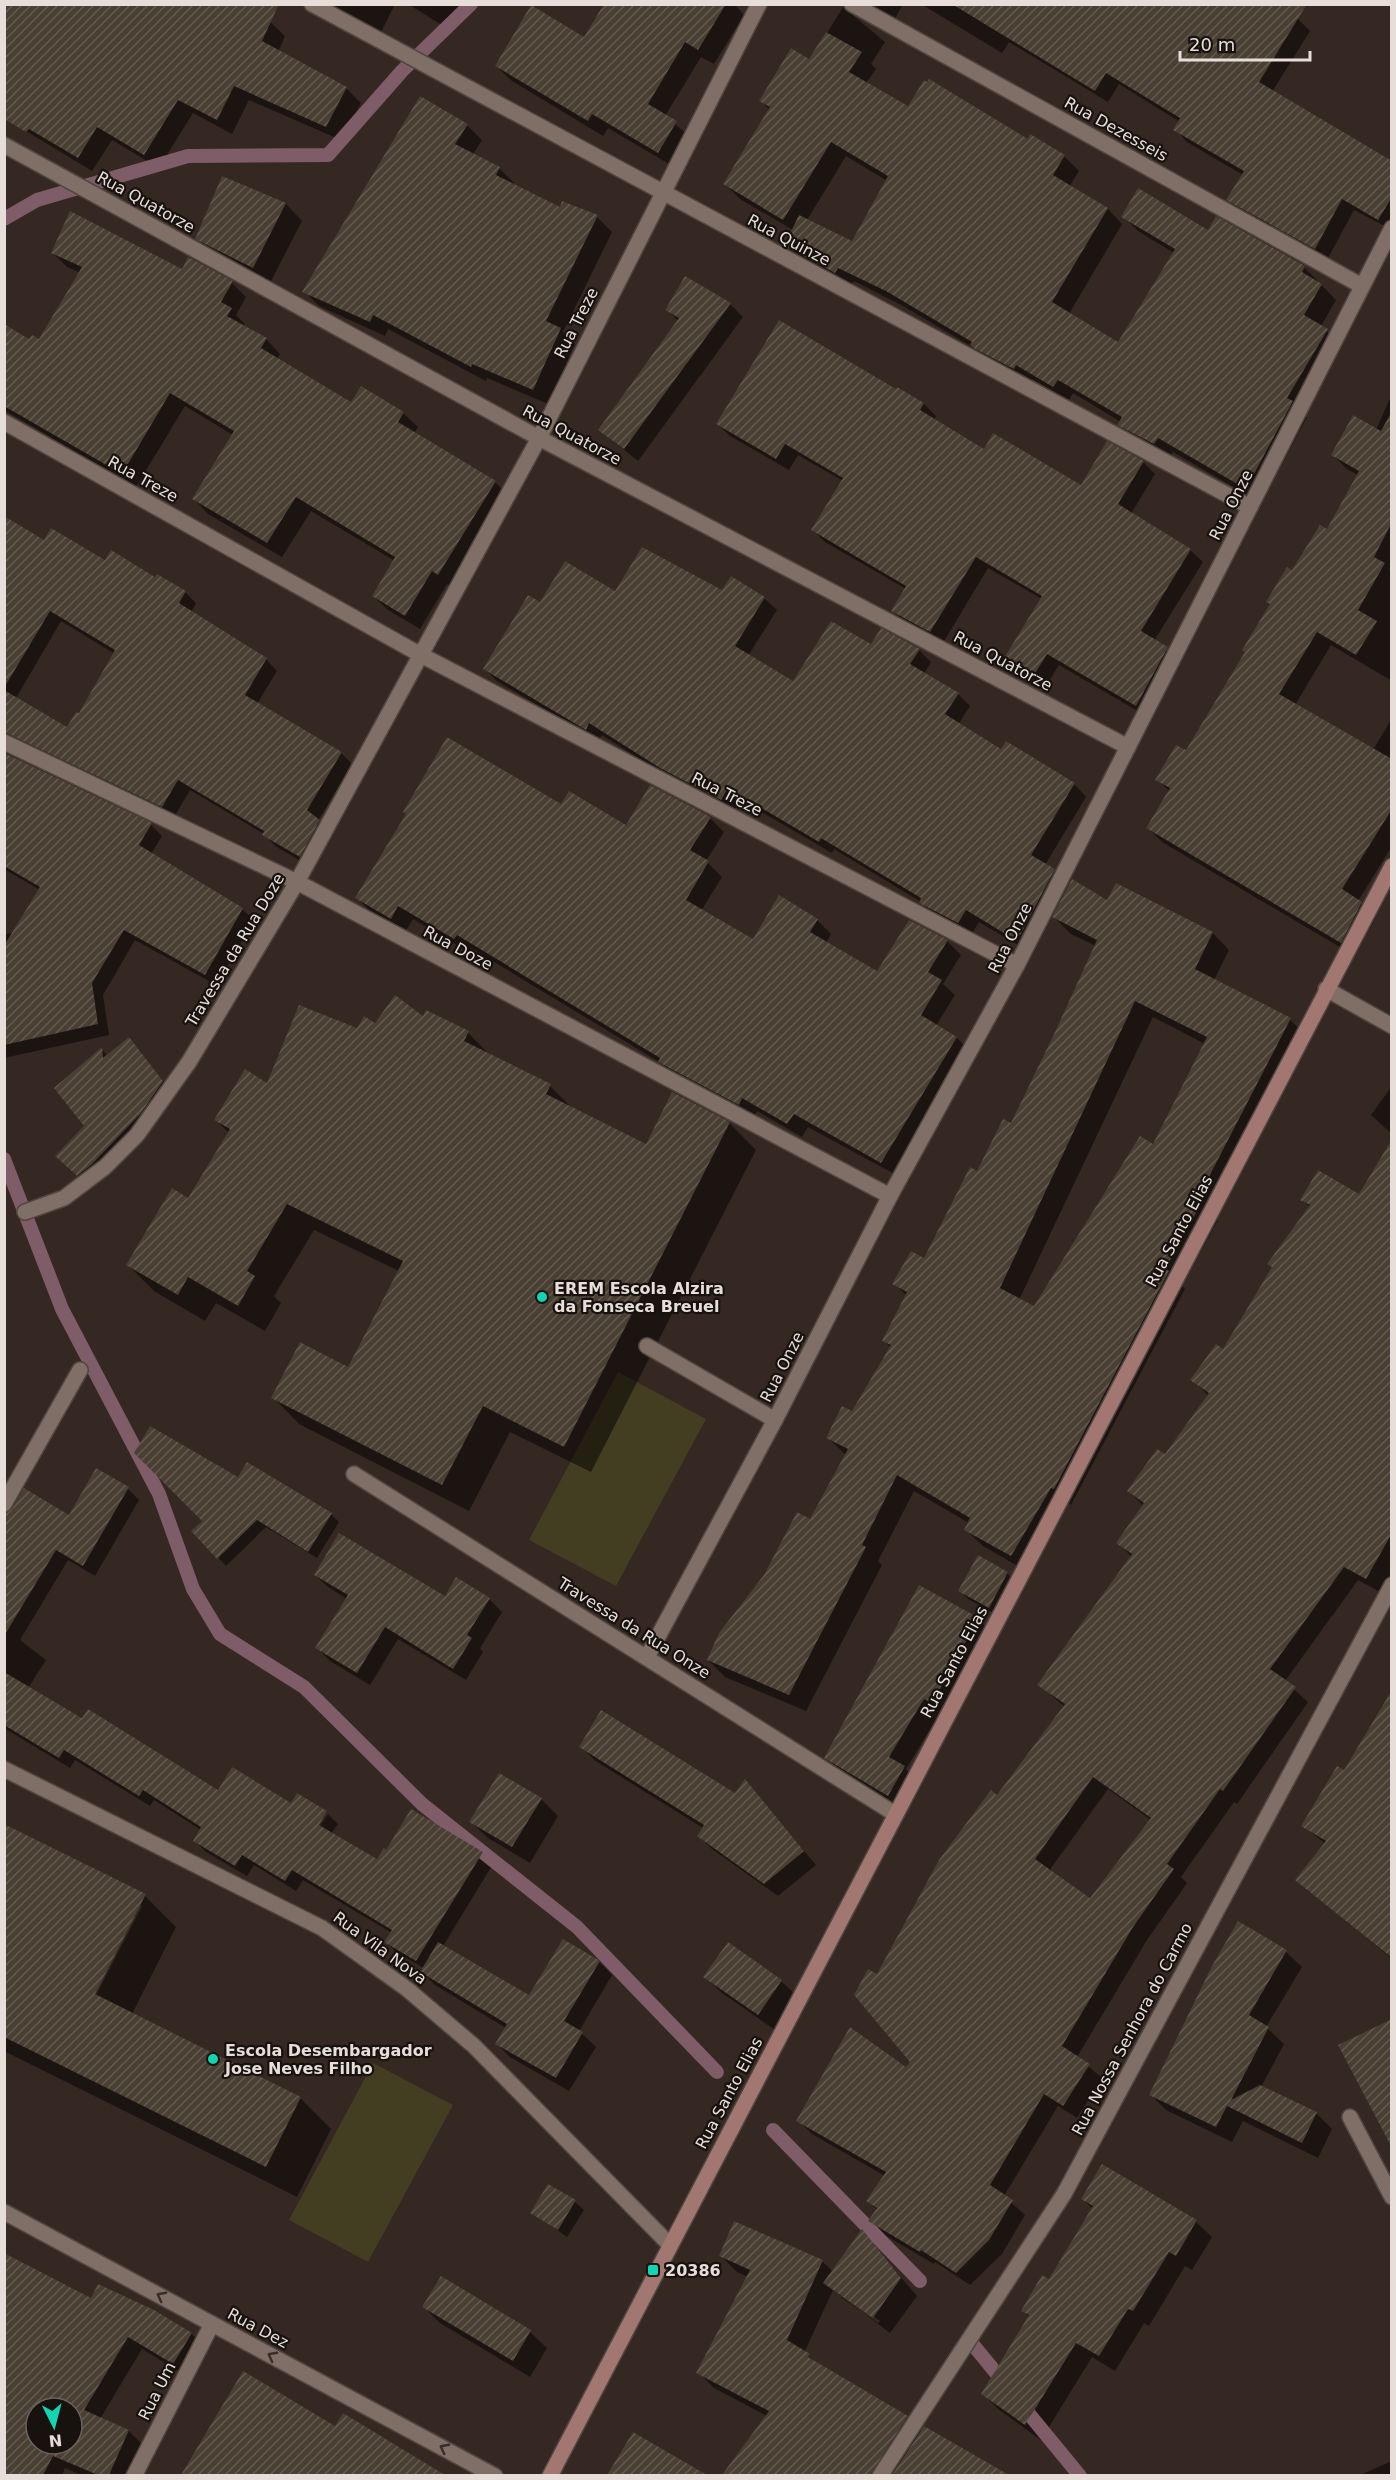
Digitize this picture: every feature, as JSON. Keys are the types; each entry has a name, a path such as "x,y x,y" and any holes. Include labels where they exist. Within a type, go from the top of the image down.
{"main road":[{"name":"Rua Santo Elias","path":"550,2475 1392,866"}],"street":[{"name":"Rua Quinze","path":"312,4 1250,507"},
{"name":"Rua Treze","path":"420,655 539,438 759,4"},
{"name":"Rua Dezesseis","path":"852,4 1362,286"},
{"name":"Rua Quatorze","path":"8,147 539,438 1128,747"},
{"name":"Rua Onze","path":"647,1657 775,1420 891,1196 1017,965 1392,228"},
{"name":"Rua Treze","path":"4,422 420,655 1017,965"},
{"name":"Travessa da Rua Doze","path":"25,1212 64,1198 105,1167 137,1135 189,1062 297,882 420,655"},
{"name":"Rua Doze","path":"4,742 297,882 891,1196"},
{"path":"1326,989 1392,1026"},
{"path":"647,1346 775,1420"},
{"path":"4,1504 80,1370"},
{"name":"Travessa da Rua Onze","path":"354,1474 895,1814"},
{"name":"Rua Nossa Senhora do Carmo","path":"880,2475 1064,2194 1391,1588"},
{"name":"Rua Vila Nova","path":"4,1769 192,1861 331,1934 407,1989 474,2046 670,2245"},
{"path":"1350,2117 1392,2198"},
{"name":"Rua Dez","path":"4,2212 495,2475"},
{"name":"Rua Um","path":"134,2475 213,2324"}],"shaded area":[{"path":"618,1372 706,1419 616,1586 529,1540"},
{"path":"373,2063 453,2105 368,2262 289,2220"}],"building":[{"path":"4,4 279,4 262,41 347,87 326,127 234,86 217,120 178,100 144,155 97,127 78,158 29,129 26,132 4,119"},
{"path":"604,4 726,4 698,50 685,42 648,104 677,121 658,153 592,114 588,121 495,66 531,5 584,37"},
{"path":"952,4 1307,4 1259,82 1392,161 1392,197 1378,220 1342,199 1315,249 1226,200 1244,171 1173,130 1180,118 1106,73 1095,91"},
{"path":"826,32 862,52 849,72 908,106 924,80 927,82 929,79 1028,139 1030,134 1065,155 1053,175 1108,208 1052,302 1118,342 1175,249 1121,217 1138,188 1208,230 1216,216 1305,266 1302,272 1322,284 1304,315 1328,329 1287,398 1293,401 1246,489 1158,438 1154,444 1117,425 1122,417 1058,380 1053,387 1016,365 1014,369 975,349 970,345 972,342 886,291 838,268 835,273 784,246 799,215 852,241 888,176 831,142 783,220 723,184 770,107 759,101 791,48 809,59"},
{"path":"420,96 468,124 455,144 500,167 496,175 560,207 562,201 598,215 546,321 561,328 533,390 472,364 471,367 373,315 370,322 302,292"},
{"path":"222,176 286,203 253,268 195,239"},
{"path":"70,211 182,269 188,257 233,281 221,302 232,308 227,316 267,338 261,348 351,402 361,386 404,412 398,422 496,481 438,575 432,571 405,616 372,596 395,557 296,497 267,543 192,499 234,431 170,393 122,474 4,406 4,324 29,339 32,335 39,339 82,267 51,253"},
{"path":"685,276 731,303 624,449 598,430 679,318 665,310"},
{"path":"779,320 924,403 920,410 984,449 993,433 1081,485 1107,441 1144,461 1118,504 1191,549 1141,631 1168,647 1136,706 1047,654 1034,675 1004,658 1042,596 976,557 930,632 891,611 906,586 811,530 843,478 785,444 776,459 716,424"},
{"path":"1392,411 1392,522 1374,557 1385,563 1358,610 1377,621 1356,655 1317,632 1279,694 1392,759 1392,809 1342,889 1362,902 1341,943 1146,828 1170,788 1155,780 1176,745 1186,750 1245,652 1242,650 1270,604 1266,602 1287,567 1292,570 1320,525 1327,529 1359,471 1331,455 1353,415 1381,431"},
{"path":"4,516 44,540 51,528 105,560 111,550 155,577 157,574 186,591 179,603 267,658 245,695 342,752 307,810 320,820 300,857 262,835 264,831 178,780 162,807 4,732 4,690 67,727 76,712 79,713 115,650 50,611 4,688"},
{"path":"642,547 722,590 731,576 765,597 735,646 793,681 831,621 871,644 881,628 920,649 910,664 959,693 945,714 1001,749 1006,741 1075,783 1031,855 1055,869 1017,941 966,910 958,923 919,903 921,898 821,838 819,842 728,788 721,800 660,768 589,723 586,730 483,669 528,595 540,602 565,561 615,591"},
{"path":"447,737 561,804 569,791 626,825 650,785 711,817 690,850 709,861 686,900 753,939 779,895 818,919 810,932 877,971 909,920 948,940 928,972 942,980 921,1015 957,1037 881,1163 794,1114 787,1124 742,1098 739,1105 658,1062 660,1058 457,935 454,939 398,906 391,919 355,898 406,814 403,812"},
{"path":"4,753 152,823 139,845 243,908 205,975 124,930 92,983 98,1024 4,1045 5,944 40,887 4,866"},
{"path":"1072,879 1107,900 1116,883 1213,932 1195,969 1291,1018 1197,1200 1202,1202 1165,1269 1169,1271 1054,1489 1051,1488 1011,1556 964,1530 970,1518 897,1475 862,1545 866,1547 789,1695 707,1660 719,1633 764,1575 797,1512 810,1519 848,1449 826,1438 842,1406 852,1411 891,1345 882,1341 907,1292 892,1284 911,1251 924,1258 970,1167 977,1171 1003,1119 1011,1123 1055,1032 1097,940 1052,917","holes":["1135,1001 1207,1037 1153,1144 1140,1136 1034,1306 1000,1288"]},
{"path":"395,995 423,1016 426,1010 469,1031 464,1041 551,1084 546,1094 646,1144 672,1092 730,1122 564,1447 483,1406 442,1485 271,1398 300,1342 348,1367 403,1261 287,1204 247,1271 255,1276 238,1306 188,1277 178,1295 126,1265 172,1188 188,1198 230,1129 214,1120 245,1069 267,1083 299,1005 357,1028 364,1016 375,1023"},
{"path":"129,1037 163,1081 141,1113 92,1164 77,1176 55,1156 84,1126 54,1088 102,1047 103,1058"},
{"path":"1392,1139 1392,1533 1366,1579 1344,1567 1270,1669 1296,1687 1223,1791 1220,1789 1167,1864 1174,1869 1133,1927 1062,2046 1090,2064 1063,2106 1044,2094 990,2185 1013,2200 989,2240 956,2273 921,2250 920,2252 868,2221 877,2208 866,2201 886,2172 796,2121 850,2027 906,2067 910,2062 854,1995 868,1969 877,1974 939,1860 991,1790 997,1795 1065,1704 1037,1685 1132,1554 1116,1543 1144,1503 1127,1491 1157,1449 1165,1454 1209,1393 1190,1380 1216,1344 1223,1349 1272,1267 1267,1264 1310,1205 1300,1200 1318,1170 1359,1194","holes":["1093,1777 1151,1818 1090,1898 1035,1859"]},
{"path":"150,1426 238,1477 247,1462 332,1513 308,1552 257,1520 217,1559 191,1531 202,1521 134,1453"},
{"path":"96,1468 129,1487 83,1566 56,1550 4,1636 4,1515 12,1509 24,1488 69,1515"},
{"path":"339,1533 445,1596 456,1577 490,1598 467,1635 472,1638 453,1669 385,1627 357,1673 315,1648 348,1595 314,1575"},
{"path":"978,1555 1008,1572 989,1608 958,1591"},
{"path":"919,1585 979,1618 932,1703 924,1699 889,1757 905,1766 888,1796 824,1758"},
{"path":"4,1672 82,1718 88,1709 218,1790 232,1767 291,1803 297,1793 327,1811 319,1825 377,1859 384,1848 386,1850 411,1809 483,1852 416,1961 384,1942 392,1930 292,1870 285,1881 242,1855 235,1866 193,1841 201,1827 143,1790 139,1796 64,1750 59,1758 4,1725"},
{"path":"1392,1690 1392,1958 1295,1880 1326,1841 1301,1826 1337,1766 1344,1770"},
{"path":"601,1710 735,1793 745,1779 804,1851 764,1884 697,1836 704,1825 579,1747"},
{"path":"499,1773 542,1798 512,1847 469,1822"},
{"path":"4,1824 146,1894 95,1994 301,2097 266,2167 4,2037"},
{"path":"1238,1921 1287,1950 1249,2015 1269,2027 1231,2100 1260,2085 1317,2112 1302,2143 1227,2106 1216,2127 1149,2095 1212,1966"},
{"path":"563,1939 600,1961 564,2021 583,2032 556,2078 495,2044 507,2024 420,1972 438,1942 529,1995"},
{"path":"728,1942 782,1980 758,2015 703,1977"},
{"path":"1392,2019 1392,2148 1338,2045"},
{"path":"1102,2164 1197,2220 1176,2256 1169,2252 1133,2311 1128,2309 1099,2356 1076,2343 1025,2425 981,2394 1029,2315 1021,2311 1042,2275 1049,2279 1093,2206 1081,2199"},
{"path":"548,2184 576,2200 558,2230 530,2213"},
{"path":"734,2221 823,2260 787,2340 810,2354 808,2357 908,2416 870,2475 722,2475 769,2411 696,2373 750,2270 719,2256"},
{"path":"862,2229 901,2278 873,2318 823,2283"},
{"path":"4,2253 91,2298 98,2284 154,2310 192,2333 173,2364 128,2337 84,2410 84,2396 24,2396 24,2456 53,2456 43,2475 4,2475"},
{"path":"441,2276 531,2330 513,2361 422,2307"},
{"path":"243,2371 335,2426 343,2413 445,2475 181,2475"},
{"path":"84,2410 129,2430 109,2475 98,2475 53,2456 84,2456"},
{"path":"924,2426 1009,2475 892,2475"},
{"path":"633,2432 707,2475 607,2475"}],"waterway":[{"path":"4,219 37,200 188,156 328,155 402,71 471,4"},
{"path":"4,1159 62,1309 159,1494 193,1589 220,1634 304,1687 422,1804 577,1927 717,2072"},
{"path":"773,2130 920,2281"},
{"path":"974,2346 1006,2385"},
{"path":"1020,2403 1080,2476"}],"place":[{"name":"EREM Escola Alzira da Fonseca Breuel","path":"542,1297"},
{"name":"Escola Desembargador Jose Neves Filho","path":"213,2059"},
{"name":"20386","path":"653,2270"}]}
